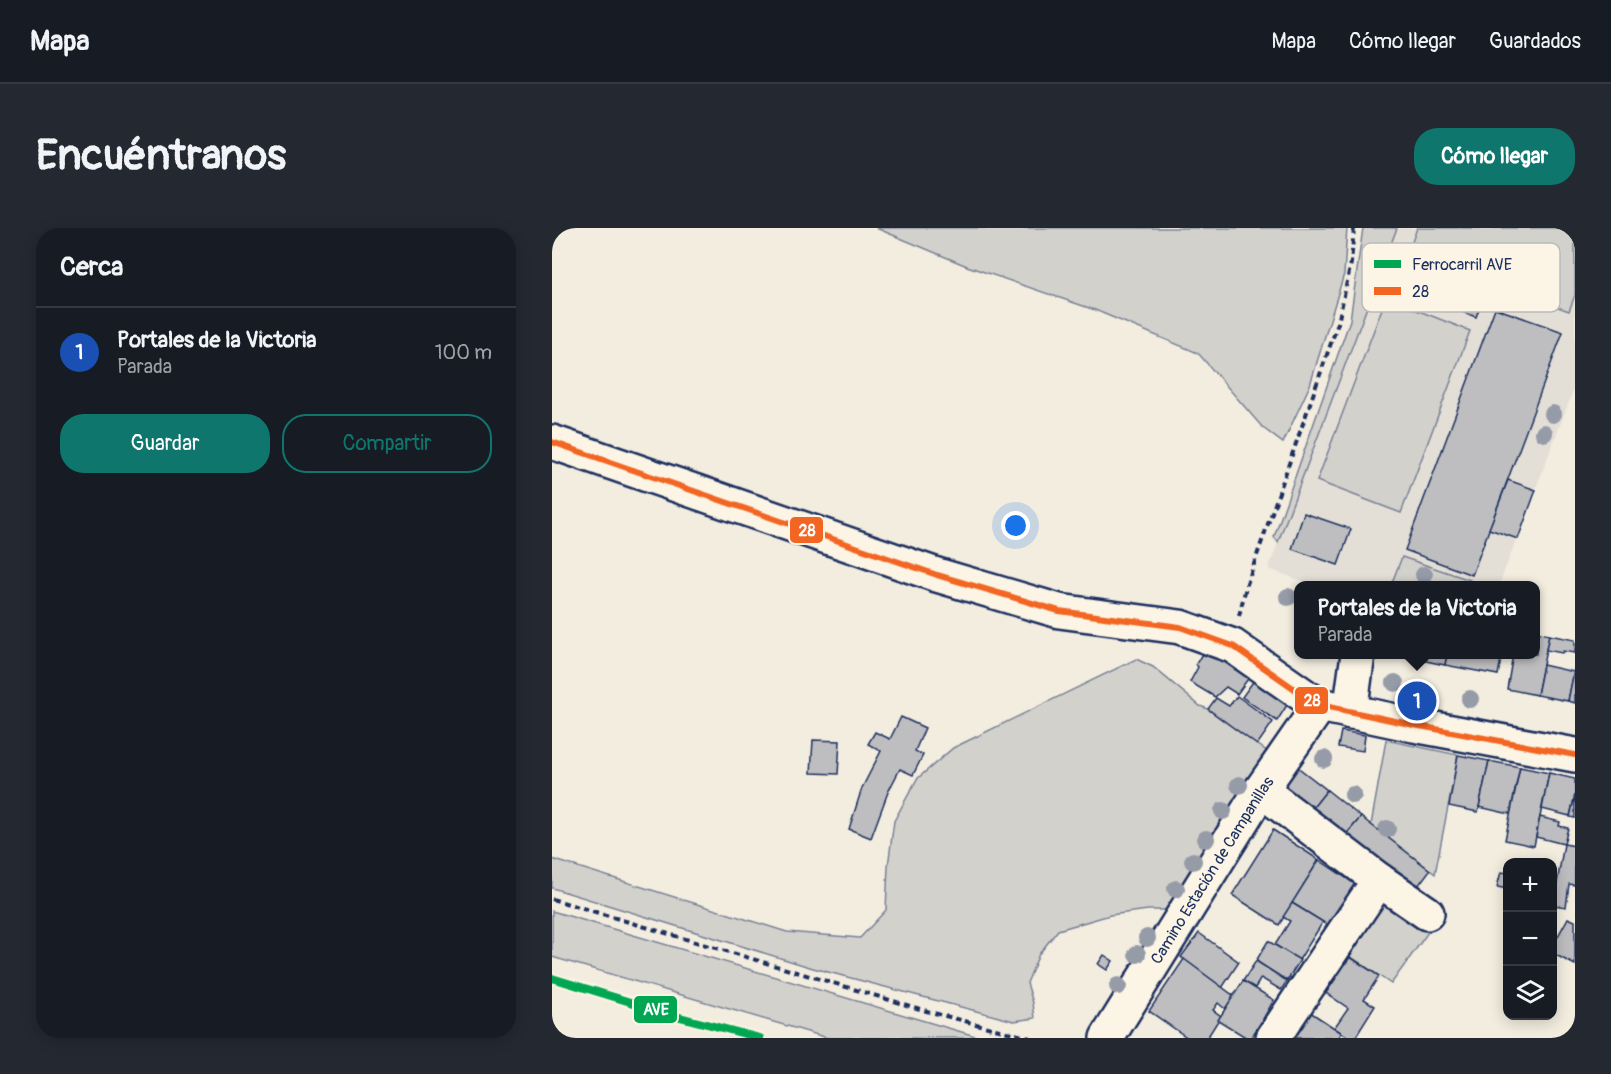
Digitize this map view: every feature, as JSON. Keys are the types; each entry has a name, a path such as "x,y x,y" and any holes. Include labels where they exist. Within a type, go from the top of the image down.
{"street":[{"path":"552,442 937,575 1059,611 1180,627 1233,646 1309,699 1335,709 1575,756"},
{"path":"1335,709 1356,659"},
{"name":"Camino Estación de Campanillas","path":"1107,1038 1261,790 1335,709"},
{"path":"1261,790 1379,880 1427,913"},
{"path":"1273,1038 1379,880"}],"path":[{"path":"1233,646 1246,587 1338,323 1352,262 1354,228"},
{"path":"552,898 930,1012 1030,1038"}],"shaded area":[{"path":"876,228 1347,228 1344,274 1310,385 1283,443 1263,428 1198,353 1095,310 967,266"},
{"path":"1363,228 1397,228 1391,243 1362,243 1362,312 1365,312 1278,542 1274,537 1350,320"},
{"path":"1397,228 1575,228 1575,386 1501,581 1302,581 1268,569 1365,312 1560,312 1560,243 1391,243"},
{"path":"1417,228 1575,228 1575,295 1569,311 1560,308 1560,243 1412,243"},
{"path":"1381,312 1422,312 1470,331 1401,513 1317,481"},
{"path":"1402,557 1470,580 1470,581 1393,581"},
{"path":"1136,659 1153,667 1200,706 1208,709 1268,752 1171,910 1148,910 1110,915 1058,930 1039,954 1027,983 1035,1018 1014,1021 813,968 552,888 552,859 787,932 860,938 886,910 888,866 894,821 917,779 953,748"},
{"path":"1386,740 1458,755 1435,874 1371,825"},
{"path":"1380,901 1431,928 1391,984 1340,949"},
{"path":"552,911 982,1038 828,1038 552,957"}],"building":[{"path":"1463,312 1478,312 1476,317"},
{"path":"1494,312 1506,312 1563,332 1472,575 1405,550"},
{"path":"1508,480 1536,490 1518,539 1489,529"},
{"path":"1304,513 1351,529 1338,565 1292,549"},
{"path":"1540,633 1549,635 1537,695 1507,689 1512,659 1540,659"},
{"path":"1549,635 1575,640 1575,653 1546,650"},
{"path":"1203,652 1229,663 1250,676 1237,694 1226,687 1215,697 1190,682"},
{"path":"1417,659 1446,659 1445,665"},
{"path":"1446,659 1501,659 1498,675 1445,665"},
{"path":"1543,665 1574,672 1568,701 1537,695"},
{"path":"1575,666 1575,703 1568,701"},
{"path":"1255,679 1289,702 1277,721 1242,697"},
{"path":"1237,696 1273,722 1257,745 1208,709 1216,698 1229,706"},
{"path":"901,717 925,728 915,751 923,755 913,775 900,769 888,792 871,838 849,829 862,788 881,751 868,744 875,732 890,739"},
{"path":"1341,731 1365,735 1363,751 1338,747"},
{"path":"813,740 840,741 838,774 811,773"},
{"path":"1458,755 1489,761 1478,812 1449,806"},
{"path":"1489,761 1520,767 1510,814 1479,807"},
{"path":"1291,762 1327,790 1311,810 1277,782"},
{"path":"1520,767 1549,773 1534,846 1505,840"},
{"path":"1549,773 1575,779 1575,795 1570,816 1542,809"},
{"path":"1327,790 1361,817 1345,836 1311,810"},
{"path":"1575,795 1575,818 1570,817"},
{"path":"1361,817 1430,870 1415,890 1345,836"},
{"path":"1540,817 1560,822 1559,826 1568,828 1564,844 1536,837"},
{"path":"1273,830 1319,860 1279,925 1232,895"},
{"path":"1564,844 1575,846 1575,885 1569,884 1566,907 1557,906 1557,883"},
{"path":"1319,860 1355,884 1329,926 1292,903"},
{"path":"1501,872 1503,872 1503,888 1497,887"},
{"path":"1292,903 1323,922 1299,960 1275,945 1290,921 1283,917"},
{"path":"1568,918 1575,921 1575,965 1557,956 1557,938"},
{"path":"1199,933 1239,962 1222,988 1181,957"},
{"path":"1268,941 1300,960 1287,981 1256,961"},
{"path":"1104,955 1113,961 1107,970 1098,964"},
{"path":"1350,957 1379,976 1364,999 1375,1006 1355,1038 1350,1038 1334,1028 1348,1008 1326,993"},
{"path":"1184,959 1234,996 1225,1009 1218,1003 1213,1010 1221,1016 1207,1038 1188,1038 1149,1011"},
{"path":"1256,961 1287,981 1281,990 1261,978 1255,988 1243,981"},
{"path":"1243,981 1274,1000 1263,1019 1269,1022 1267,1025 1261,1022 1251,1038 1247,1038 1218,1020"},
{"path":"1307,1010 1342,1033 1338,1038 1287,1038"}],"rail line":[{"name":"AVE","path":"552,978 676,1016 760,1038"}],"transit line":[{"name":"28","path":"552,442 937,575 1059,611 1180,627 1233,646 1320,705 1575,755"}],"place":[{"name":"Portales de la Victoria","path":"1417,701"}]}
